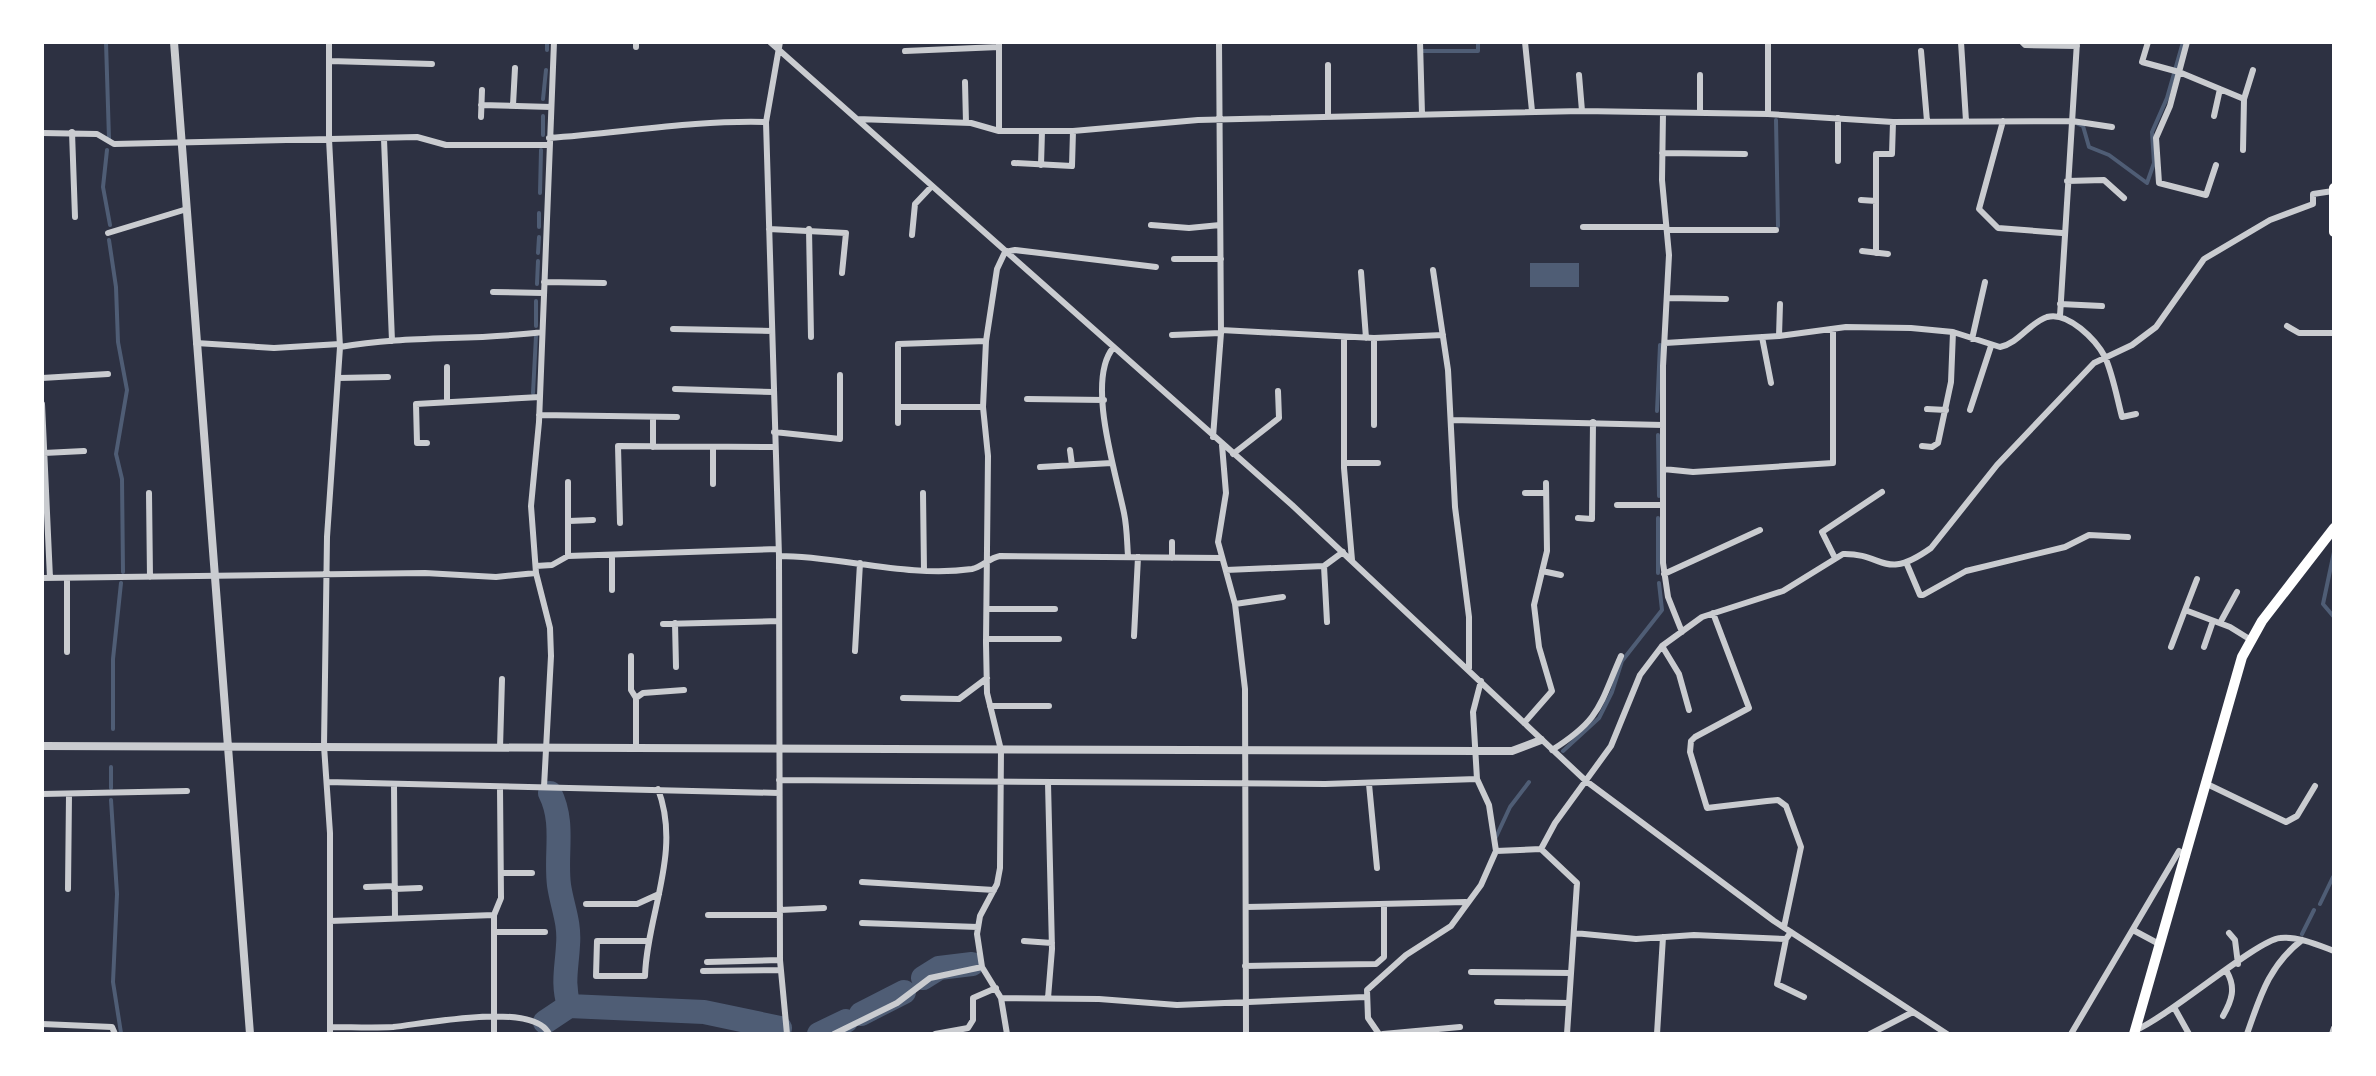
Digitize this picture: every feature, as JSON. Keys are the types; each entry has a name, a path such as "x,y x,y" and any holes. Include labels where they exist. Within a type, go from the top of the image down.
{"main road":[{"path":"2334,189 2334,232"},
{"path":"2134,1033 2162,945 2242,657 2270,610 2334,528"}],"street":[{"path":"174,42 250,1034"},
{"path":"329,42 329,139 340,345 326,573 324,746 330,1030 494,1018 532,1019 549,1034"},
{"path":"544,787 550,628 536,569 531,506 540,397 554,42"},
{"path":"770,42 779,45 857,119 1352,560 1586,781 1787,930 1947,1034"},
{"path":"1213,437 1221,332 1219,42"},
{"path":"1420,42 1422,114"},
{"path":"1525,42 1532,111"},
{"path":"1768,42 1768,114"},
{"path":"1961,42 1966,121"},
{"path":"2022,42 2025,45 2077,44 2062,233 2060,316"},
{"path":"2148,42 2142,62 2179,72 2244,99"},
{"path":"2187,42 2170,106 2156,138 2159,183 2206,195 2216,165"},
{"path":"905,51 999,44 999,131"},
{"path":"779,45 766,122 778,553 780,960 787,1034"},
{"path":"1921,51 1927,121"},
{"path":"330,61 432,64"},
{"path":"1328,65 1328,117"},
{"path":"513,105 515,68"},
{"path":"2243,150 2244,99 2253,70"},
{"path":"1579,75 1582,111"},
{"path":"1700,75 1700,113"},
{"path":"965,82 966,123"},
{"path":"2214,116 2220,89"},
{"path":"481,117 482,90"},
{"path":"481,105 551,107"},
{"path":"857,119 966,123 999,131 1073,131 1219,120 1582,111 1768,114 1893,122 2072,121 2112,127"},
{"path":"1663,113 1668,298 1663,425 1664,574 1682,632"},
{"path":"1838,118 1838,161"},
{"path":"2003,121 1979,209 1998,228 2062,233"},
{"path":"42,133 97,134 106,143 114,144 417,137 438,140 446,145 489,147 640,132 687,122 766,122"},
{"path":"1876,253 1876,154 1892,154 1893,122"},
{"path":"1041,165 1042,131"},
{"path":"1014,163 1072,166 1073,131"},
{"path":"72,132 75,217"},
{"path":"384,139 392,341"},
{"path":"1662,153 1745,154"},
{"path":"2067,181 2104,180 2124,198"},
{"path":"912,235 915,204 932,186"},
{"path":"1541,849 1611,746 1640,675 1662,646 1713,613 1783,591 1835,558 1850,554 1890,567 1931,548 1997,465 2104,356 2148,335 2204,259 2270,220 2313,204 2313,194 2334,189"},
{"path":"1861,200 1876,201"},
{"path":"108,233 187,209"},
{"path":"1151,225 1220,225"},
{"path":"1583,227 1776,230"},
{"path":"769,229 846,233 842,273"},
{"path":"809,229 811,337"},
{"path":"1005,252 1026,251 1156,267"},
{"path":"1862,251 1888,254"},
{"path":"1005,252 997,269 986,341 983,407 988,456 987,678 1001,750 1000,868 978,927 982,967 1001,998 1007,1034"},
{"path":"1174,259 1221,259"},
{"path":"1433,270 1452,420 1455,507 1469,617 1469,668"},
{"path":"1361,272 1366,338"},
{"path":"544,282 604,283"},
{"path":"1972,339 1985,282"},
{"path":"493,292 543,293"},
{"path":"1668,298 1726,299"},
{"path":"1779,336 1780,304"},
{"path":"2060,304 2102,306"},
{"path":"1665,343 1779,336 1833,329 1911,328 1953,332 1991,346 2009,345 2038,321 2060,316 2069,319 2104,356 2122,417 2136,414"},
{"path":"2287,326 2299,333 2334,333"},
{"path":"673,329 772,331"},
{"path":"1663,469 1693,472 1833,463 1833,329"},
{"path":"196,343 274,348 507,337 542,332"},
{"path":"1172,335 1221,332 1366,338 1443,335"},
{"path":"1922,446 1932,447 1938,443 1953,365 1953,332"},
{"path":"1344,337 1344,463 1352,560"},
{"path":"1762,337 1771,383"},
{"path":"1374,338 1374,425"},
{"path":"898,423 898,344 986,341"},
{"path":"1970,410 1991,346"},
{"path":"1113,348 1104,362 1104,400 1112,463 1125,517 1128,556"},
{"path":"447,367 447,402"},
{"path":"42,378 108,374"},
{"path":"774,432 840,439 840,375"},
{"path":"338,378 388,377"},
{"path":"675,389 773,392"},
{"path":"1233,454 1279,418 1278,391"},
{"path":"427,443 417,443 416,404 540,397"},
{"path":"1027,399 1104,400"},
{"path":"42,404 46,578 326,573 496,577 552,565 568,556 612,555 778,553 924,570 972,569 989,559 1068,555 1222,558"},
{"path":"898,407 983,407"},
{"path":"1927,409 1946,410"},
{"path":"539,415 677,417"},
{"path":"653,417 653,447"},
{"path":"1452,420 1663,425"},
{"path":"1578,518 1592,519 1593,422"},
{"path":"1222,445 1226,493 1218,542 1235,604 1245,689 1246,1034"},
{"path":"620,523 618,446 775,447"},
{"path":"713,448 713,484"},
{"path":"1070,450 1072,465"},
{"path":"44,453 84,451"},
{"path":"1040,467 1112,463"},
{"path":"1344,463 1378,463"},
{"path":"568,482 568,556"},
{"path":"1524,723 1552,691 1539,647 1534,605 1547,551 1546,483"},
{"path":"1835,558 1822,532 1882,492"},
{"path":"149,493 150,577"},
{"path":"923,493 924,570"},
{"path":"1525,493 1546,493"},
{"path":"1617,505 1663,505"},
{"path":"569,521 593,520"},
{"path":"1664,574 1760,530"},
{"path":"1906,562 1920,595 1923,595 1966,571 2065,547 2089,535 2128,537"},
{"path":"1172,542 1172,558"},
{"path":"1226,570 1324,566 1343,552"},
{"path":"612,555 612,590"},
{"path":"1134,636 1138,557"},
{"path":"855,651 860,563"},
{"path":"1324,566 1327,622"},
{"path":"1542,571 1561,575"},
{"path":"67,578 67,652"},
{"path":"2171,647 2197,579"},
{"path":"2204,647 2216,622 2237,592"},
{"path":"1235,604 1283,597"},
{"path":"987,609 1055,609"},
{"path":"2185,610 2251,640"},
{"path":"1713,613 1749,708 1691,741 1690,752 1707,808 1778,800 1786,806 1801,847 1777,984 1804,997"},
{"path":"663,624 779,621"},
{"path":"675,623 676,667"},
{"path":"986,639 1059,639"},
{"path":"1662,646 1679,674 1689,710"},
{"path":"631,656 631,690 636,698 636,748"},
{"path":"1552,750 1592,720 1612,683 1621,656"},
{"path":"903,698 959,699 987,678"},
{"path":"500,748 502,679"},
{"path":"1460,1027 1381,1034 1368,1018 1365,997 1381,975 1451,926 1481,885 1496,851 1490,831 1489,805 1477,779 1473,712 1481,681"},
{"path":"636,698 643,693 684,690"},
{"path":"990,706 1049,706"},
{"path":"42,746 1512,751 1541,740"},
{"path":"779,780 1369,784 1477,779"},
{"path":"327,782 779,793"},
{"path":"1048,783 1052,943 1048,998"},
{"path":"394,784 395,918"},
{"path":"1369,784 1377,868"},
{"path":"2207,784 2286,822 2297,816 2315,786"},
{"path":"494,1034 494,915 501,898 500,788"},
{"path":"646,941 597,941 596,976 645,976 646,941 657,918 666,862 666,809 658,789"},
{"path":"42,794 187,791"},
{"path":"68,889 69,795"},
{"path":"1496,851 1541,849 1577,883 1567,1034"},
{"path":"2071,1034 2179,851 2187,856"},
{"path":"501,873 532,873"},
{"path":"862,882 994,890"},
{"path":"366,887 420,888"},
{"path":"586,904 637,904 659,894"},
{"path":"1246,907 1466,902"},
{"path":"1245,966 1376,964 1384,957 1384,904"},
{"path":"708,915 824,908"},
{"path":"330,921 494,915"},
{"path":"862,923 978,927"},
{"path":"2133,930 2162,945"},
{"path":"494,932 545,932"},
{"path":"1574,933 1636,939 1786,939"},
{"path":"2229,933 2235,940 2238,964"},
{"path":"1657,1034 1663,937"},
{"path":"2134,1033 2175,1009 2275,938 2302,940 2334,951"},
{"path":"2247,1034 2267,978 2287,952 2302,940"},
{"path":"1024,941 1052,943"},
{"path":"707,962 780,960"},
{"path":"834,1034 897,1003 942,972 982,967"},
{"path":"703,971 781,970"},
{"path":"1471,972 1571,973"},
{"path":"2223,1016 2232,1001 2232,981 2227,972"},
{"path":"935,1034 968,1028 973,1020 973,998 996,988"},
{"path":"1001,998 1177,1005 1365,997"},
{"path":"1497,1002 1569,1003"},
{"path":"2175,1009 2189,1034"},
{"path":"1870,1034 1913,1012"},
{"path":"42,1024 112,1027 115,1034"},
{"path":"71,1025 71,1034"},
{"path":"2332,1034 2334,1028"}],"water":[{"path":"1530,263 1579,263 1579,287 1530,287"}],"waterway":[{"path":"106,42 109,139"},
{"path":"547,42 547,50"},
{"path":"1421,51 1478,51 1478,42"},
{"path":"2078,124 2083,126 2089,147 2109,155 2147,183 2154,163 2152,132 2167,98 2183,42"},
{"path":"543,99 546,70"},
{"path":"543,116 543,135"},
{"path":"1776,120 1778,226"},
{"path":"107,150 103,187 110,225"},
{"path":"540,193 541,150"},
{"path":"539,213 539,227"},
{"path":"538,253 539,237"},
{"path":"109,240 116,287 118,342 127,390 116,454 122,479 123,572"},
{"path":"537,284 538,261"},
{"path":"536,301 536,326"},
{"path":"533,393 536,336"},
{"path":"1657,411 1660,345"},
{"path":"1658,435 1659,496"},
{"path":"1658,518 1658,573"},
{"path":"2334,552 2323,604 2334,617"},
{"path":"113,729 113,659 121,583"},
{"path":"1563,751 1599,718 1622,661 1662,610 1659,583"},
{"path":"111,767 111,788"},
{"path":"1496,837 1510,807 1529,782"},
{"path":"550,793 557,816 559,885 568,929 565,982 569,1006"},
{"path":"111,800 117,894 113,982 121,1033"},
{"path":"2320,904 2333,877"},
{"path":"2302,934 2314,910"},
{"path":"923,978 939,968 972,964"},
{"path":"861,1014 904,992"},
{"path":"545,1022 569,1006 704,1012 780,1028"},
{"path":"819,1034 846,1021"}]}
